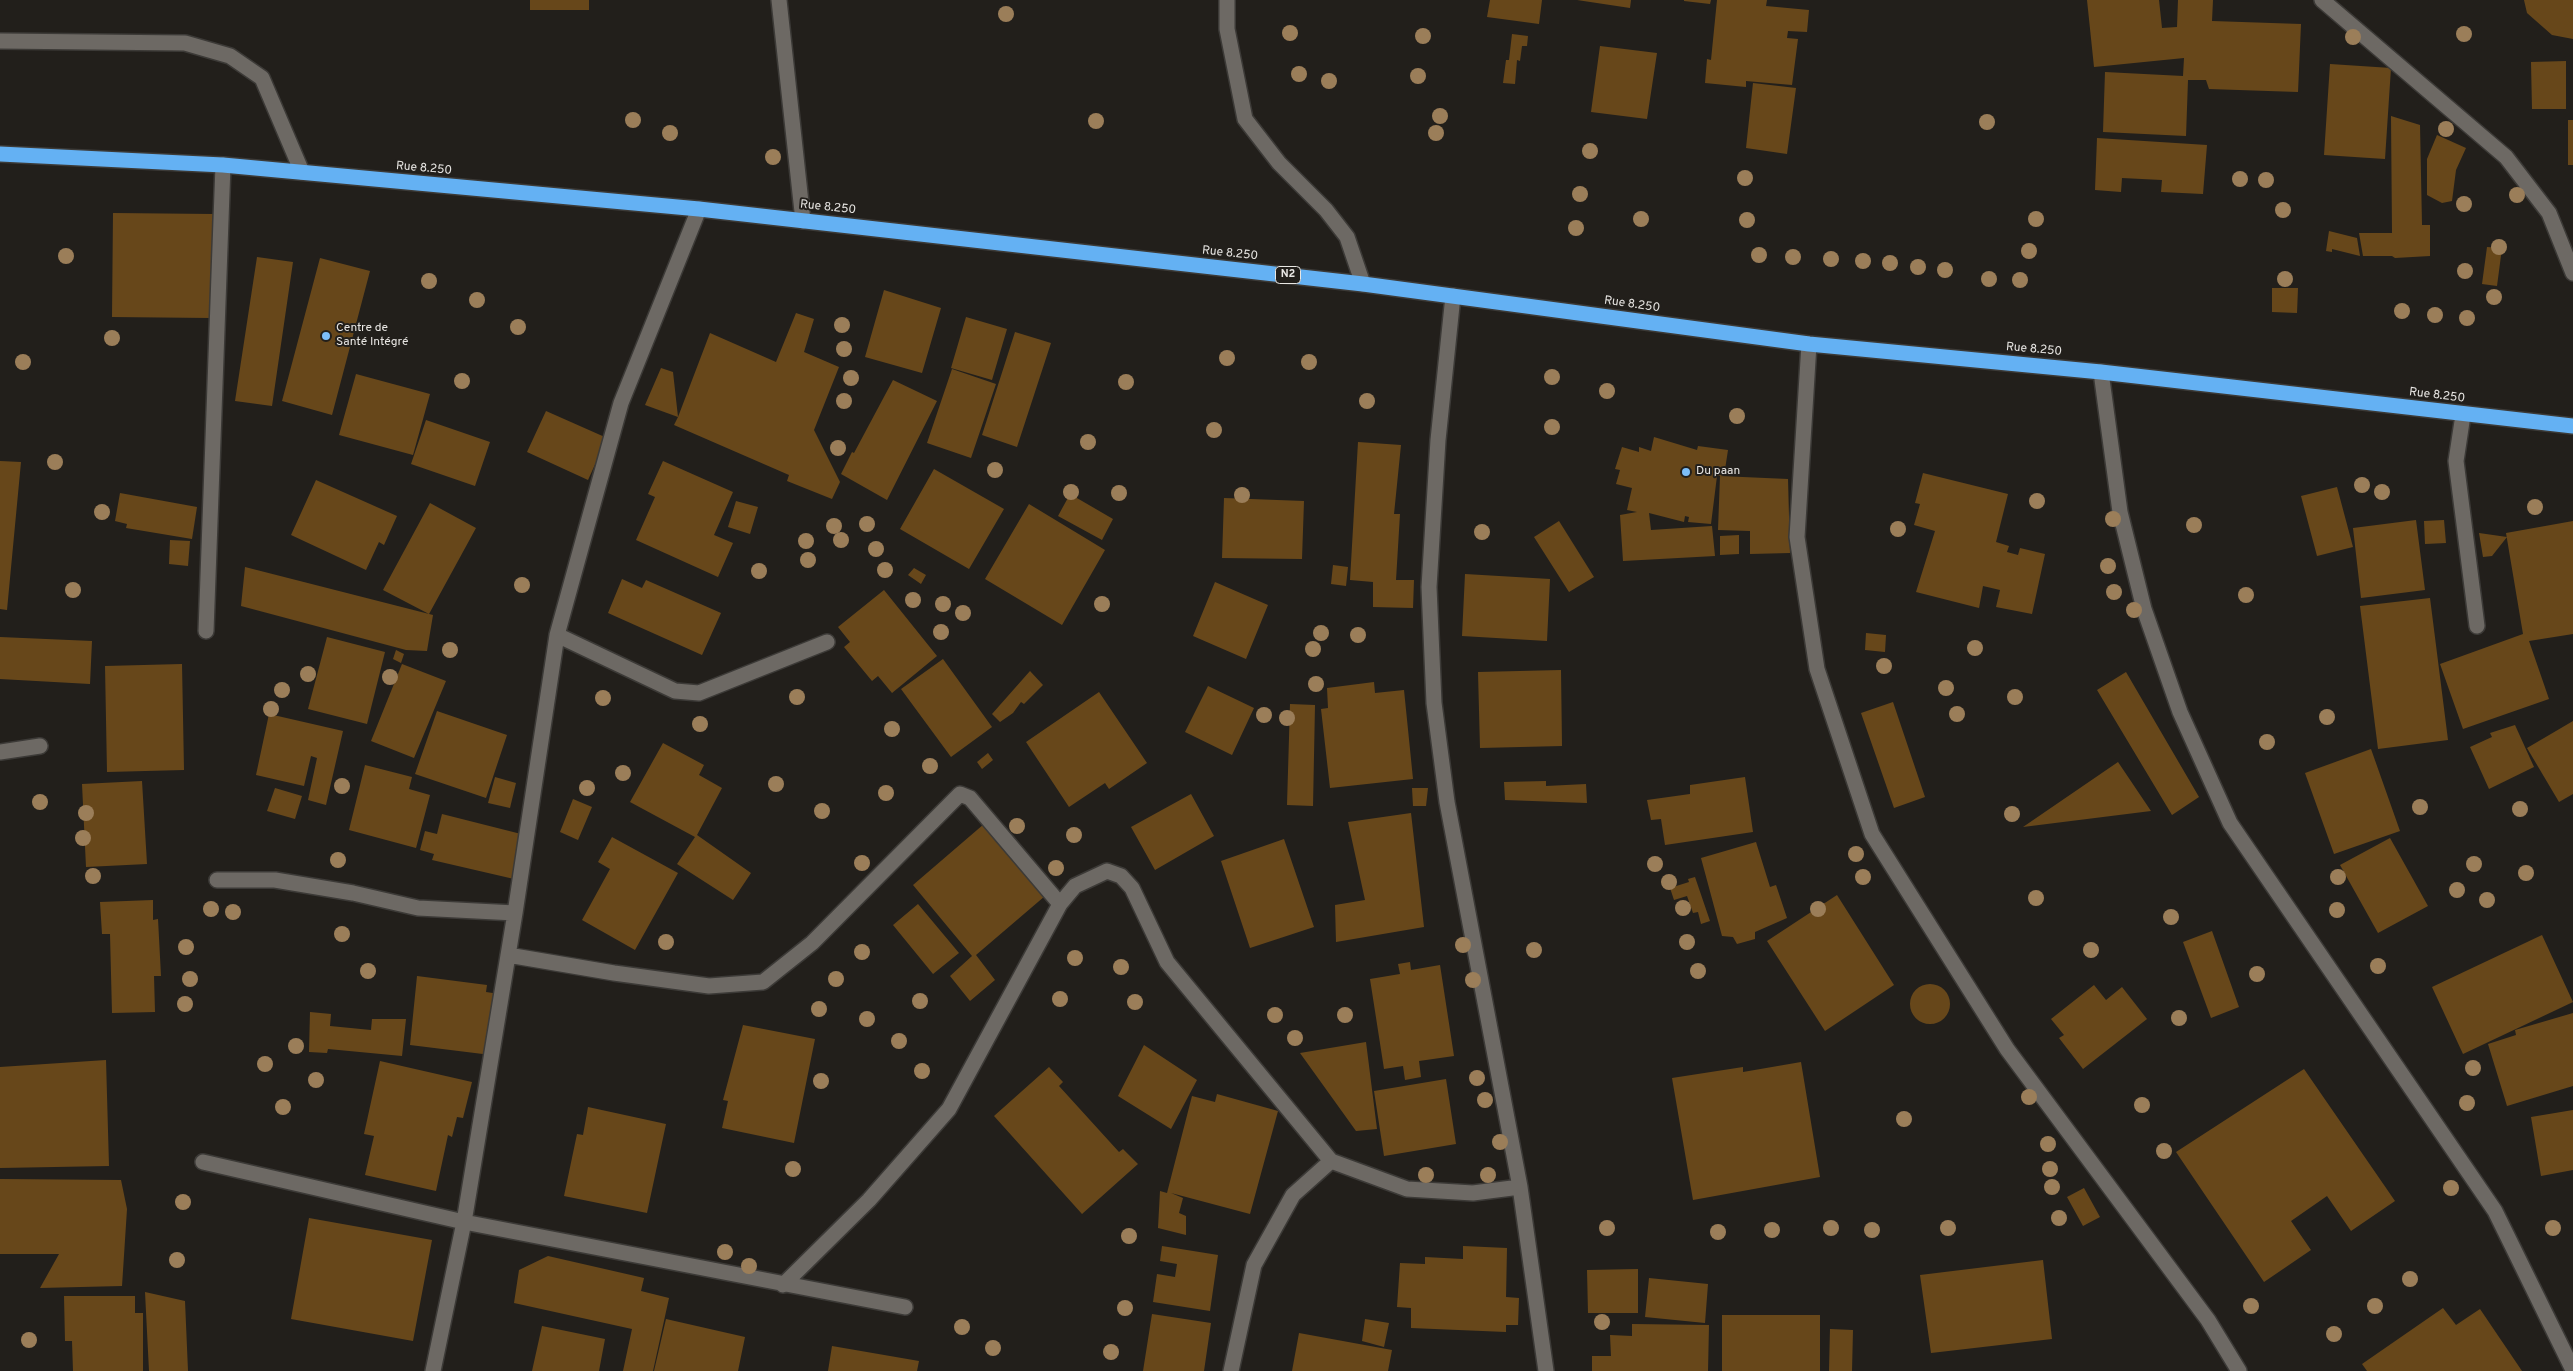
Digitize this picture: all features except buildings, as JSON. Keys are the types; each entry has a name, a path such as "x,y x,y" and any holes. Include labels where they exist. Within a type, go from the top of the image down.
{"highway":[{"name":"Rue 8.250","path":"0,154 224,165 699,209 1363,284 1809,344 2101,372 2463,415 2573,426"}],"street":[{"path":"778,0 803,221"},
{"path":"1226,0 1227,29 1245,119 1278,163 1326,210 1347,237 1363,284"},
{"path":"2322,0 2506,157 2549,213 2573,273"},
{"path":"0,40 185,43 230,56 262,78 302,172"},
{"path":"206,631 224,165"},
{"path":"433,1371 464,1222 515,913 557,635 621,403 699,209"},
{"path":"1453,296 1438,440 1429,587 1434,703 1447,802 1520,1187 1546,1371"},
{"path":"1809,344 1796,537 1817,669 1872,834 2007,1049 2208,1320 2239,1371"},
{"path":"2101,372 2120,512 2144,609 2180,712 2230,823 2495,1211 2573,1370"},
{"path":"2463,415 2456,461 2477,626"},
{"path":"557,635 675,690 699,693 827,642"},
{"path":"0,752 40,746"},
{"path":"508,954 614,973 709,986 763,982 812,943 960,794 970,798 1060,904"},
{"path":"783,1285 910,1156 949,1109 1060,904 1075,886 1107,872 1121,876 1132,888 1167,962 1331,1161 1407,1189 1473,1193 1520,1187"},
{"path":"217,880 275,880 353,893 418,908 515,913"},
{"path":"1231,1371 1254,1265 1293,1195 1331,1161"},
{"path":"203,1162 464,1222 783,1285 906,1307"}],"place":[{"name":"Centre de Santé Intégré","path":"326,336"},
{"name":"Du paan","path":"1686,472"}]}
